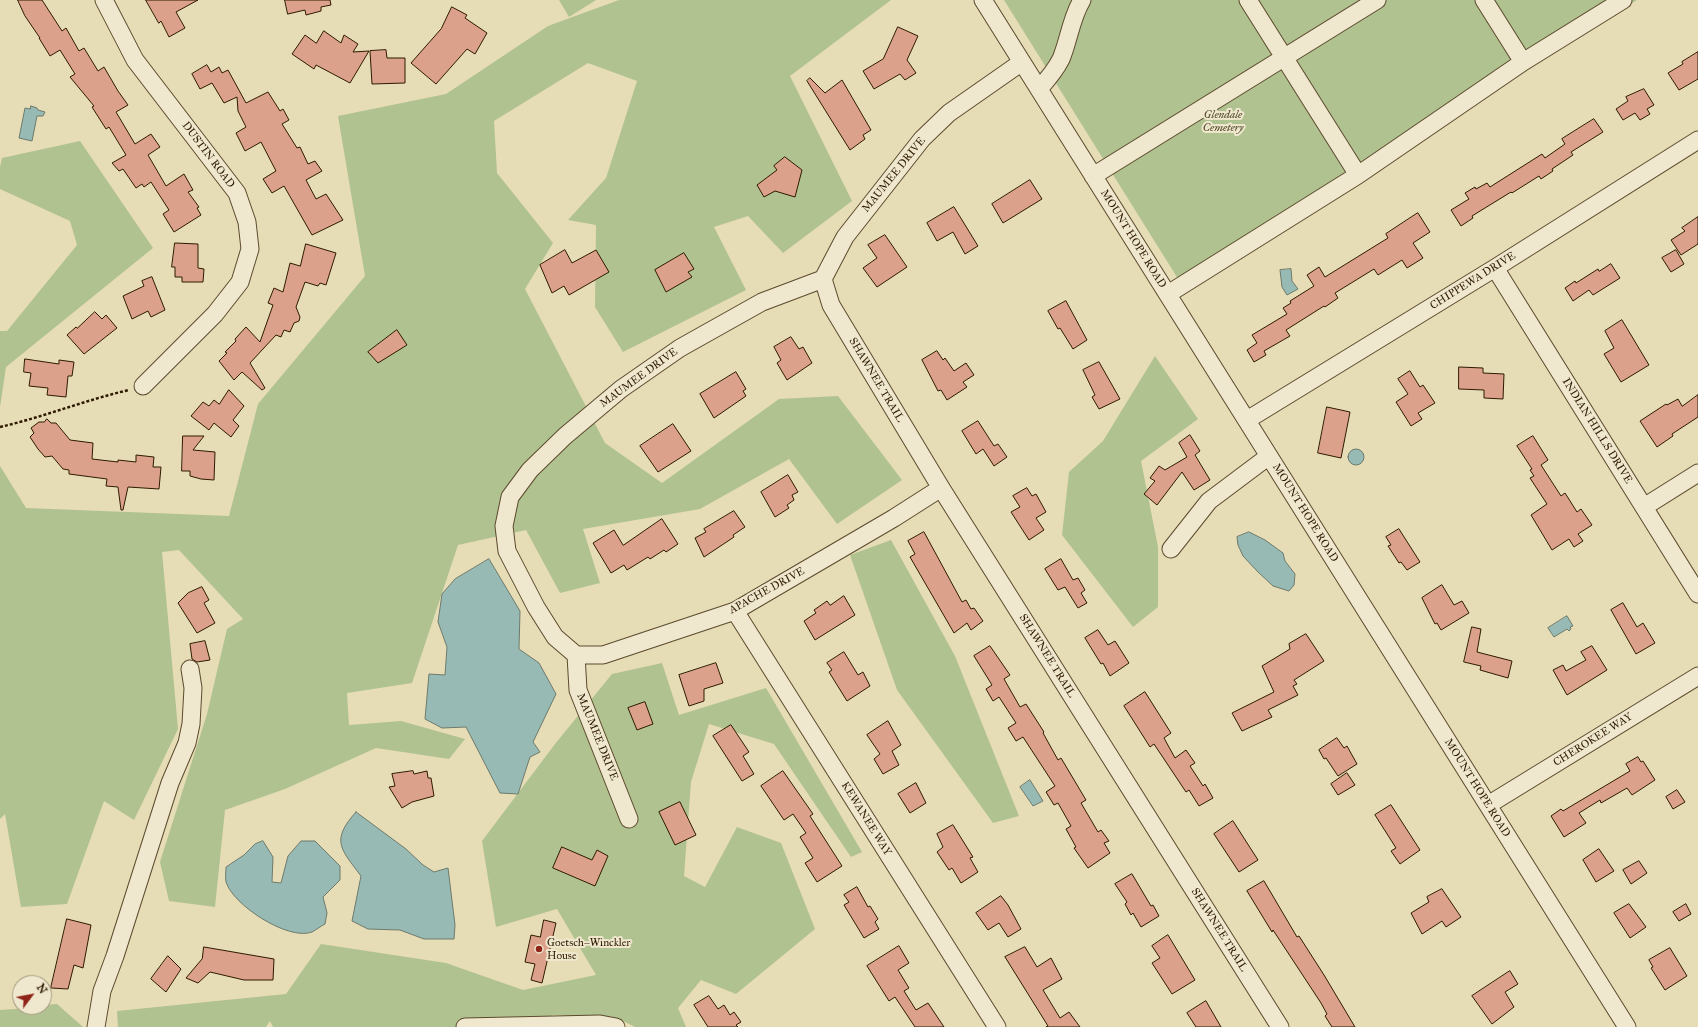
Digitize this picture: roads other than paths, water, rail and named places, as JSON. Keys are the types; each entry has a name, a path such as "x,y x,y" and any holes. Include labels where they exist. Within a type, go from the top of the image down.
{"street":[{"name":"DUSTIN ROAD","path":"104,0 135,60 237,193 247,222 250,249 240,282 214,314 143,386"},
{"name":"MOUNT HOPE ROAD","path":"983,0 1627,1027"},
{"path":"1039,89 1054,72 1061,58 1074,14 1082,0"},
{"path":"1248,0 1358,175"},
{"path":"1093,176 1377,0"},
{"path":"1484,0 1523,62"},
{"path":"1168,294 1358,175 1523,62 1623,0"},
{"name":"MAUMEE DRIVE","path":"629,819 578,690 576,655 555,637 536,607 507,551 504,526 510,497 530,470 565,436 626,385 680,348 762,302 823,279 845,237 922,139 949,113 1022,62"},
{"name":"CHIPPEWA DRIVE","path":"1247,420 1495,268 1698,140"},
{"name":"INDIAN HILLS DRIVE","path":"1495,268 1698,594"},
{"name":"SHAWNEE TRAIL","path":"823,279 831,305 941,488 1280,1027"},
{"path":"1171,549 1209,501 1269,456"},
{"path":"1644,507 1698,473"},
{"name":"APACHE DRIVE","path":"576,655 603,655 735,611 894,518 941,488"},
{"name":"KEWANEE WAY","path":"735,611 997,1027"},
{"path":"96,1027 102,992 115,956 170,783 187,742 191,724 193,688 190,669"},
{"name":"CHEROKEE WAY","path":"1488,805 1698,676"},
{"path":"1679,688 1698,693"},
{"path":"465,1027 600,1024 616,1027"}],"water":[{"path":"31,106 45,112 43,116 37,116 32,141 19,138 25,108 30,109"},
{"path":"1291,269 1292,281 1298,289 1287,295 1282,287 1280,270"},
{"path":"1356,449 1363,454 1364,457 1359,464 1356,465 1349,460 1348,457 1353,450"},
{"path":"1249,532 1265,540 1283,553 1285,561 1295,574 1294,585 1289,591 1273,586 1243,556 1238,545 1237,537"},
{"path":"489,559 520,611 519,649 539,663 556,694 533,742 540,752 530,757 518,794 500,793 466,727 442,728 425,719 429,674 445,675 447,647 438,622 442,594 455,579"},
{"path":"1567,616 1573,626 1570,627 1571,629 1569,631 1567,629 1554,637 1548,628"},
{"path":"1030,780 1043,801 1033,806 1020,787"},
{"path":"356,812 434,872 448,868 455,925 454,939 424,939 400,930 368,929 352,921 361,876 344,852 341,845 341,838 343,830"},
{"path":"263,841 273,857 272,882 281,883 288,856 301,841 315,841 340,866 340,880 323,897 327,913 325,924 312,932 302,933 289,931 263,919 239,901 231,891 226,882 226,867 244,855 255,844"}],"place":[{"name":"Goetsch–Winckler House","path":"539,949"}],"park label":[{"name":"Glendale Cemetery","path":"1223,121"}]}
